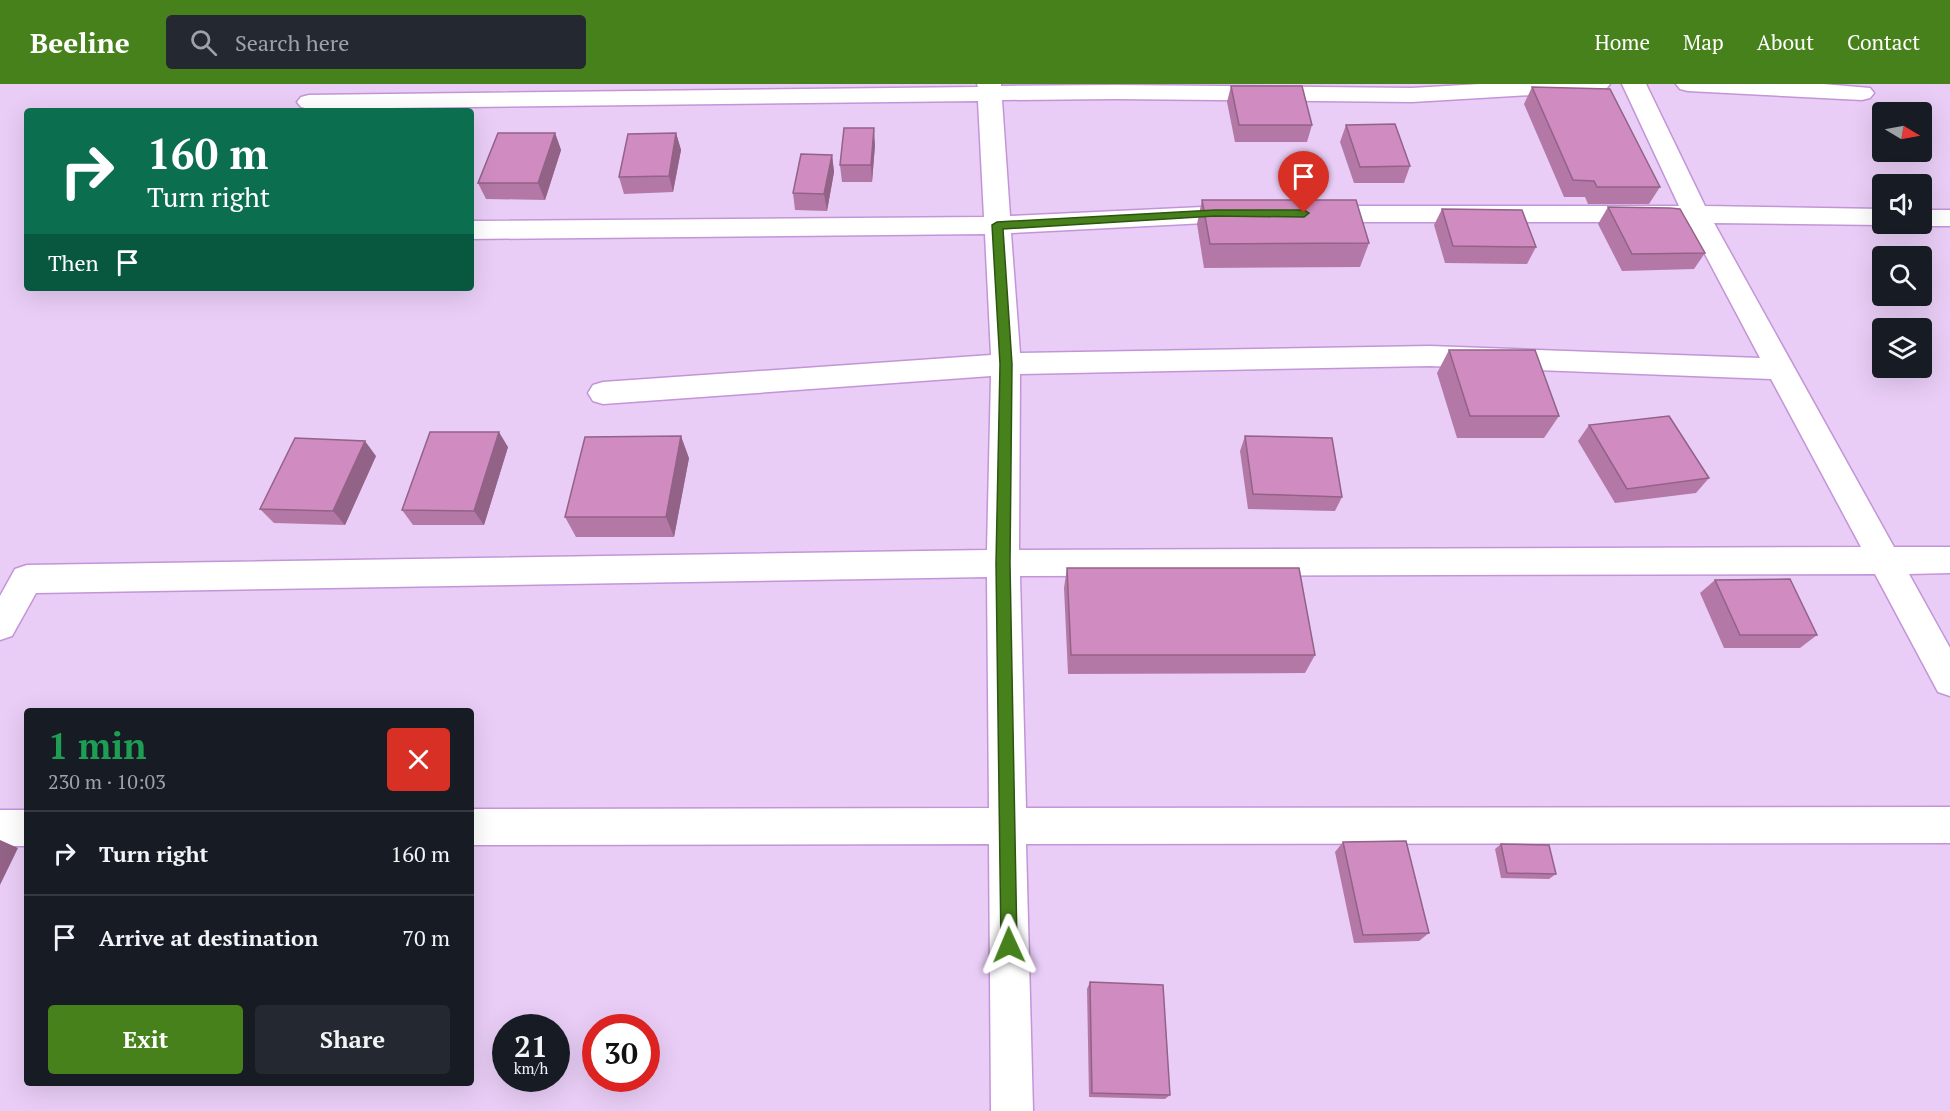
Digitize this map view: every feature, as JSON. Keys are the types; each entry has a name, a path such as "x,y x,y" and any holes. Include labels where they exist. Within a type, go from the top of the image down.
{"street":[{"path":"309,102 989,89 1412,95 1598,84"},
{"path":"1634,84 1696,214 1950,681"},
{"path":"1688,84 1862,93"},
{"path":"989,89 1006,364 1003,563 1012,1111"},
{"path":"474,230 997,225 1215,213 1696,214 1872,217"},
{"path":"1932,218 1950,218"},
{"path":"603,393 1006,364 1430,356 1779,369"},
{"path":"0,626 27,579 1003,563 1950,560"},
{"path":"474,827 1950,825"},
{"path":"0,828 24,828"}],"building":[{"path":"1231,86 1302,86 1312,125 1239,125"},
{"path":"1532,87 1610,89 1660,187 1597,187 1594,181 1573,180"},
{"path":"1395,124 1410,166 1360,167 1346,125"},
{"path":"844,128 874,128 871,165 840,165"},
{"path":"498,133 555,133 538,183 478,183"},
{"path":"676,133 669,176 619,177 628,134"},
{"path":"801,154 832,155 824,194 793,193"},
{"path":"1202,200 1356,200 1369,243 1210,244"},
{"path":"1608,207 1680,209 1705,253 1632,254"},
{"path":"1442,209 1522,210 1536,247 1453,246"},
{"path":"1449,350 1535,350 1559,416 1470,416"},
{"path":"1669,416 1709,478 1627,489 1589,425"},
{"path":"430,432 499,432 474,511 402,510"},
{"path":"681,436 666,517 565,517 585,437"},
{"path":"1245,436 1332,438 1342,497 1253,494"},
{"path":"295,438 365,441 333,511 260,509"},
{"path":"1067,568 1299,568 1315,655 1071,655"},
{"path":"1790,579 1817,635 1740,635 1715,580"},
{"path":"1406,841 1429,933 1363,935 1343,842"},
{"path":"1501,844 1549,845 1556,874 1507,873"},
{"path":"1090,982 1163,985 1170,1095 1092,1093"}],"route":[{"path":"1009,945 1003,563 1006,364 997,225 1215,213 1304,213"}]}
